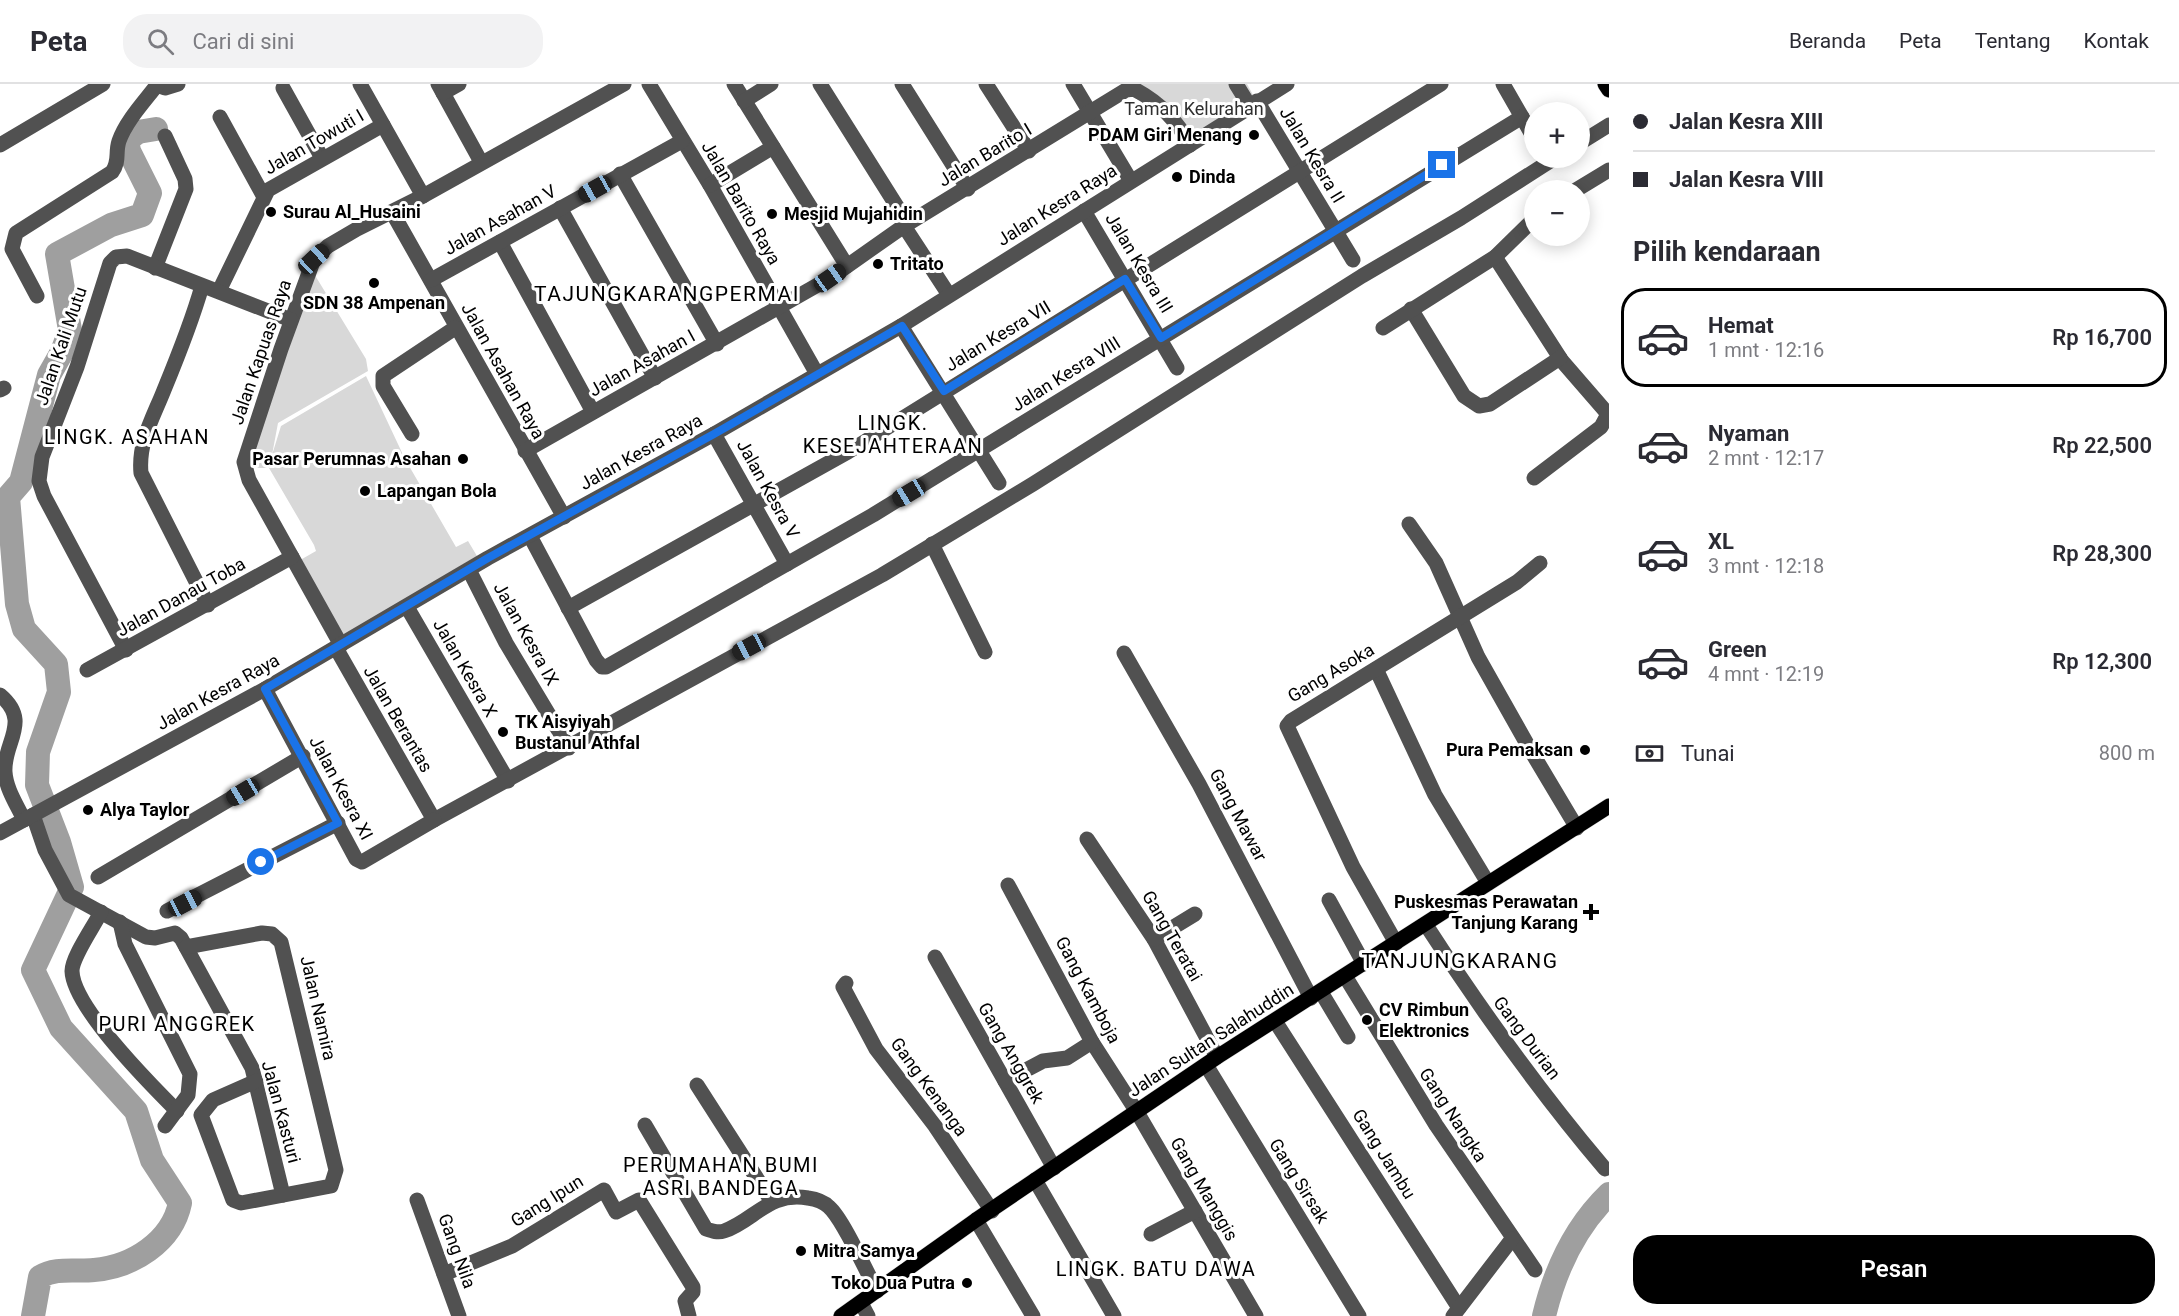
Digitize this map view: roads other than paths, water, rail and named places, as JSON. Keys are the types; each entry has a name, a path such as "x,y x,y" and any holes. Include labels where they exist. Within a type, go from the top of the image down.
{"main road":[{"path":"1605,84 1609,90"},
{"name":"Jalan Sultan Salahuddin","path":"841,1316 865,1309 877,1291 976,1220 1211,1061 1609,806"}],"street":[{"path":"0,145 103,84"},
{"path":"37,296 12,249 16,232 112,172 118,164 118,142 156,84 165,88 178,84"},
{"path":"360,84 423,196"},
{"path":"459,84 440,89 481,162"},
{"name":"Jalan Kapuas Raya","path":"338,646 249,480 244,462 291,320 314,259 328,246 624,84"},
{"name":"Jalan Barito Raya","path":"649,84 710,185 817,374"},
{"path":"734,84 847,266"},
{"path":"744,101 771,84"},
{"path":"820,84 949,295"},
{"path":"902,84 968,189"},
{"path":"986,84 1029,151"},
{"path":"1073,84 1131,181"},
{"name":"Jalan Kesra II","path":"1236,84 1253,103 1353,260"},
{"name":"Jalan Kesra Raya","path":"0,833 265,689 469,570 902,326 1253,103 1287,84"},
{"name":"Jalan Kesra VII","path":"568,608 848,452 1441,84"},
{"path":"1503,84 1524,120"},
{"path":"283,88 322,158"},
{"name":"Jalan Barito I","path":"779,309 906,225 1126,90 1134,89 1167,112 1190,145"},
{"path":"220,117 264,197"},
{"name":"Jalan Kesra VIII","path":"568,608 596,660 602,667 606,667 980,450 1522,117"},
{"name":"Jalan Towuti I","path":"219,291 271,187 383,125"},
{"path":"1590,137 1609,125"},
{"path":"156,268 186,189 185,179 165,136"},
{"name":"Jalan Asahan V","path":"431,280 682,141"},
{"path":"710,185 773,147"},
{"path":"430,814 508,781 639,706 882,575 1539,168"},
{"path":"1590,182 1609,170"},
{"path":"620,174 670,256 717,344"},
{"path":"560,208 655,378"},
{"name":"Jalan Kesra III","path":"1084,210 1177,368"},
{"name":"Jalan Asahan Raya","path":"392,212 431,280 455,328 564,518"},
{"path":"1383,328 1495,257 1524,229"},
{"path":"500,242 593,412"},
{"name":"Jalan Kali Mutu","path":"126,650 44,496 39,473 42,457 77,368 111,261 125,256 291,320"},
{"path":"1495,257 1560,358 1606,412 1606,420 1601,427 1533,478"},
{"path":"202,286 165,388 144,437 140,464 141,473 208,605"},
{"name":"Jalan Asahan I","path":"525,451 779,309"},
{"path":"1411,309 1464,396 1474,404 1482,406 1490,404 1560,358"},
{"path":"902,326 999,483"},
{"path":"412,434 383,386 383,376 455,328"},
{"name":"Jalan Kesra V","path":"714,434 787,564"},
{"path":"1409,524 1436,563 1459,618 1531,751 1577,828"},
{"path":"530,536 568,608"},
{"path":"932,544 985,652"},
{"name":"Jalan Danau Toba","path":"87,670 292,557"},
{"name":"Gang Asoka","path":"1396,943 1353,867 1287,726 1291,721 1517,582 1540,563"},
{"name":"Jalan Kesra IX","path":"469,570 506,644 569,748"},
{"name":"Jalan Kesra X","path":"407,607 508,781"},
{"name":"Jalan Berantas","path":"338,646 430,814"},
{"name":"Gang Mawar","path":"1124,653 1316,995 1348,1037"},
{"path":"1376,669 1435,795 1488,883"},
{"name":"Jalan Kesra XI","path":"265,689 303,756 356,859 362,862 430,814"},
{"path":"0,695 6,701 16,722 5,770 10,792 33,815 45,850 64,887 75,899 150,938 177,934 186,947"},
{"path":"98,877 303,756"},
{"path":"167,911 338,823"},
{"name":"Gang Teratai","path":"1088,839 1154,939 1211,1061"},
{"name":"Gang Kamboja","path":"1008,885 1092,1042 1137,1112"},
{"path":"1329,900 1364,964"},
{"path":"100,912 74,962 73,977 86,1004 112,1043 177,1111"},
{"path":"1154,939 1195,914"},
{"path":"120,922 125,944 190,1074 190,1091 165,1126"},
{"name":"Gang Durian","path":"1426,925 1482,1013 1566,1123 1605,1169"},
{"name":"Jalan Namira","path":"186,947 262,933 272,934 280,939 336,1170 334,1182 327,1188 283,1195"},
{"name":"Jalan Kasturi","path":"186,947 256,1081 283,1195"},
{"name":"Gang Anggrek","path":"935,957 1054,1168"},
{"name":"Gang Nangka","path":"1345,976 1410,1085 1534,1270"},
{"name":"Gang Kenanga","path":"846,983 843,987 849,1001 876,1049 935,1126 992,1210"},
{"name":"Gang Jambu","path":"1275,1021 1456,1312"},
{"path":"1005,1081 1043,1061 1067,1058 1092,1042"},
{"name":"Gang Sirsak","path":"1211,1061 1359,1316"},
{"path":"256,1081 210,1103 202,1111 203,1125 233,1200 241,1203 283,1195"},
{"path":"697,1085 772,1202"},
{"name":"Gang Manggis","path":"1137,1112 1256,1316"},
{"path":"645,1125 706,1229 716,1232 726,1230 772,1202 790,1198 806,1198 830,1207 877,1291"},
{"path":"1035,1180 1114,1316"},
{"name":"Gang Ipun","path":"444,1274 512,1246 601,1191 607,1192 616,1212 639,1200 651,1215 693,1287 693,1292 685,1301 689,1316"},
{"name":"Gang Nila","path":"417,1200 459,1316"},
{"path":"1150,1234 1195,1211"},
{"path":"976,1220 1033,1316"},
{"path":"1456,1312 1512,1239"}],"waterway":[{"path":"33,1316 40,1277 59,1271 108,1268 136,1258 159,1241 169,1230 180,1203 152,1160 136,1111 61,1028 33,970 72,887 59,842 37,785 38,752 59,692 56,664 24,629 17,604 8,497 21,482 49,375 62,352 70,330 57,254 111,225 142,215 150,193 129,151 127,140 138,132 156,129"},
{"path":"1544,1316 1554,1282 1568,1250 1586,1221 1609,1194"}],"place":[{"name":"PDAM Giri Menang","path":"1254,135"},
{"name":"Dinda","path":"1177,177"},
{"name":"Surau Al_Husaini","path":"271,212"},
{"name":"Mesjid Mujahidin","path":"772,214"},
{"name":"Tritato","path":"878,264"},
{"name":"SDN 38 Ampenan","path":"374,283"},
{"name":"Pasar Perumnas Asahan","path":"463,459"},
{"name":"Lapangan Bola","path":"365,491"},
{"name":"TK Aisyiyah Bustanul Athfal","path":"503,732"},
{"name":"Pura Pemaksan","path":"1585,750"},
{"name":"Alya Taylor","path":"88,810"},
{"name":"Puskesmas Perawatan Tanjung Karang","path":"1591,912"},
{"name":"CV Rimbun Elektronics","path":"1367,1020"},
{"name":"Mitra Samya","path":"801,1251"},
{"name":"Toko Dua Putra","path":"967,1283"}],"district":[{"name":"TAJUNGKARANGPERMAI","path":"667,294"},
{"name":"LINGK. KESEJAHTERAAN","path":"893,434"},
{"name":"LINGK. ASAHAN","path":"127,437"},
{"name":"TANJUNGKARANG","path":"1460,961"},
{"name":"PURI ANGGREK","path":"177,1024"},
{"name":"PERUMAHAN BUMI ASRI BANDEGA","path":"721,1176"},
{"name":"LINGK. BATU DAWA","path":"1156,1269"}],"park label":[{"name":"Taman Kelurahan","path":"1194,109"}]}
